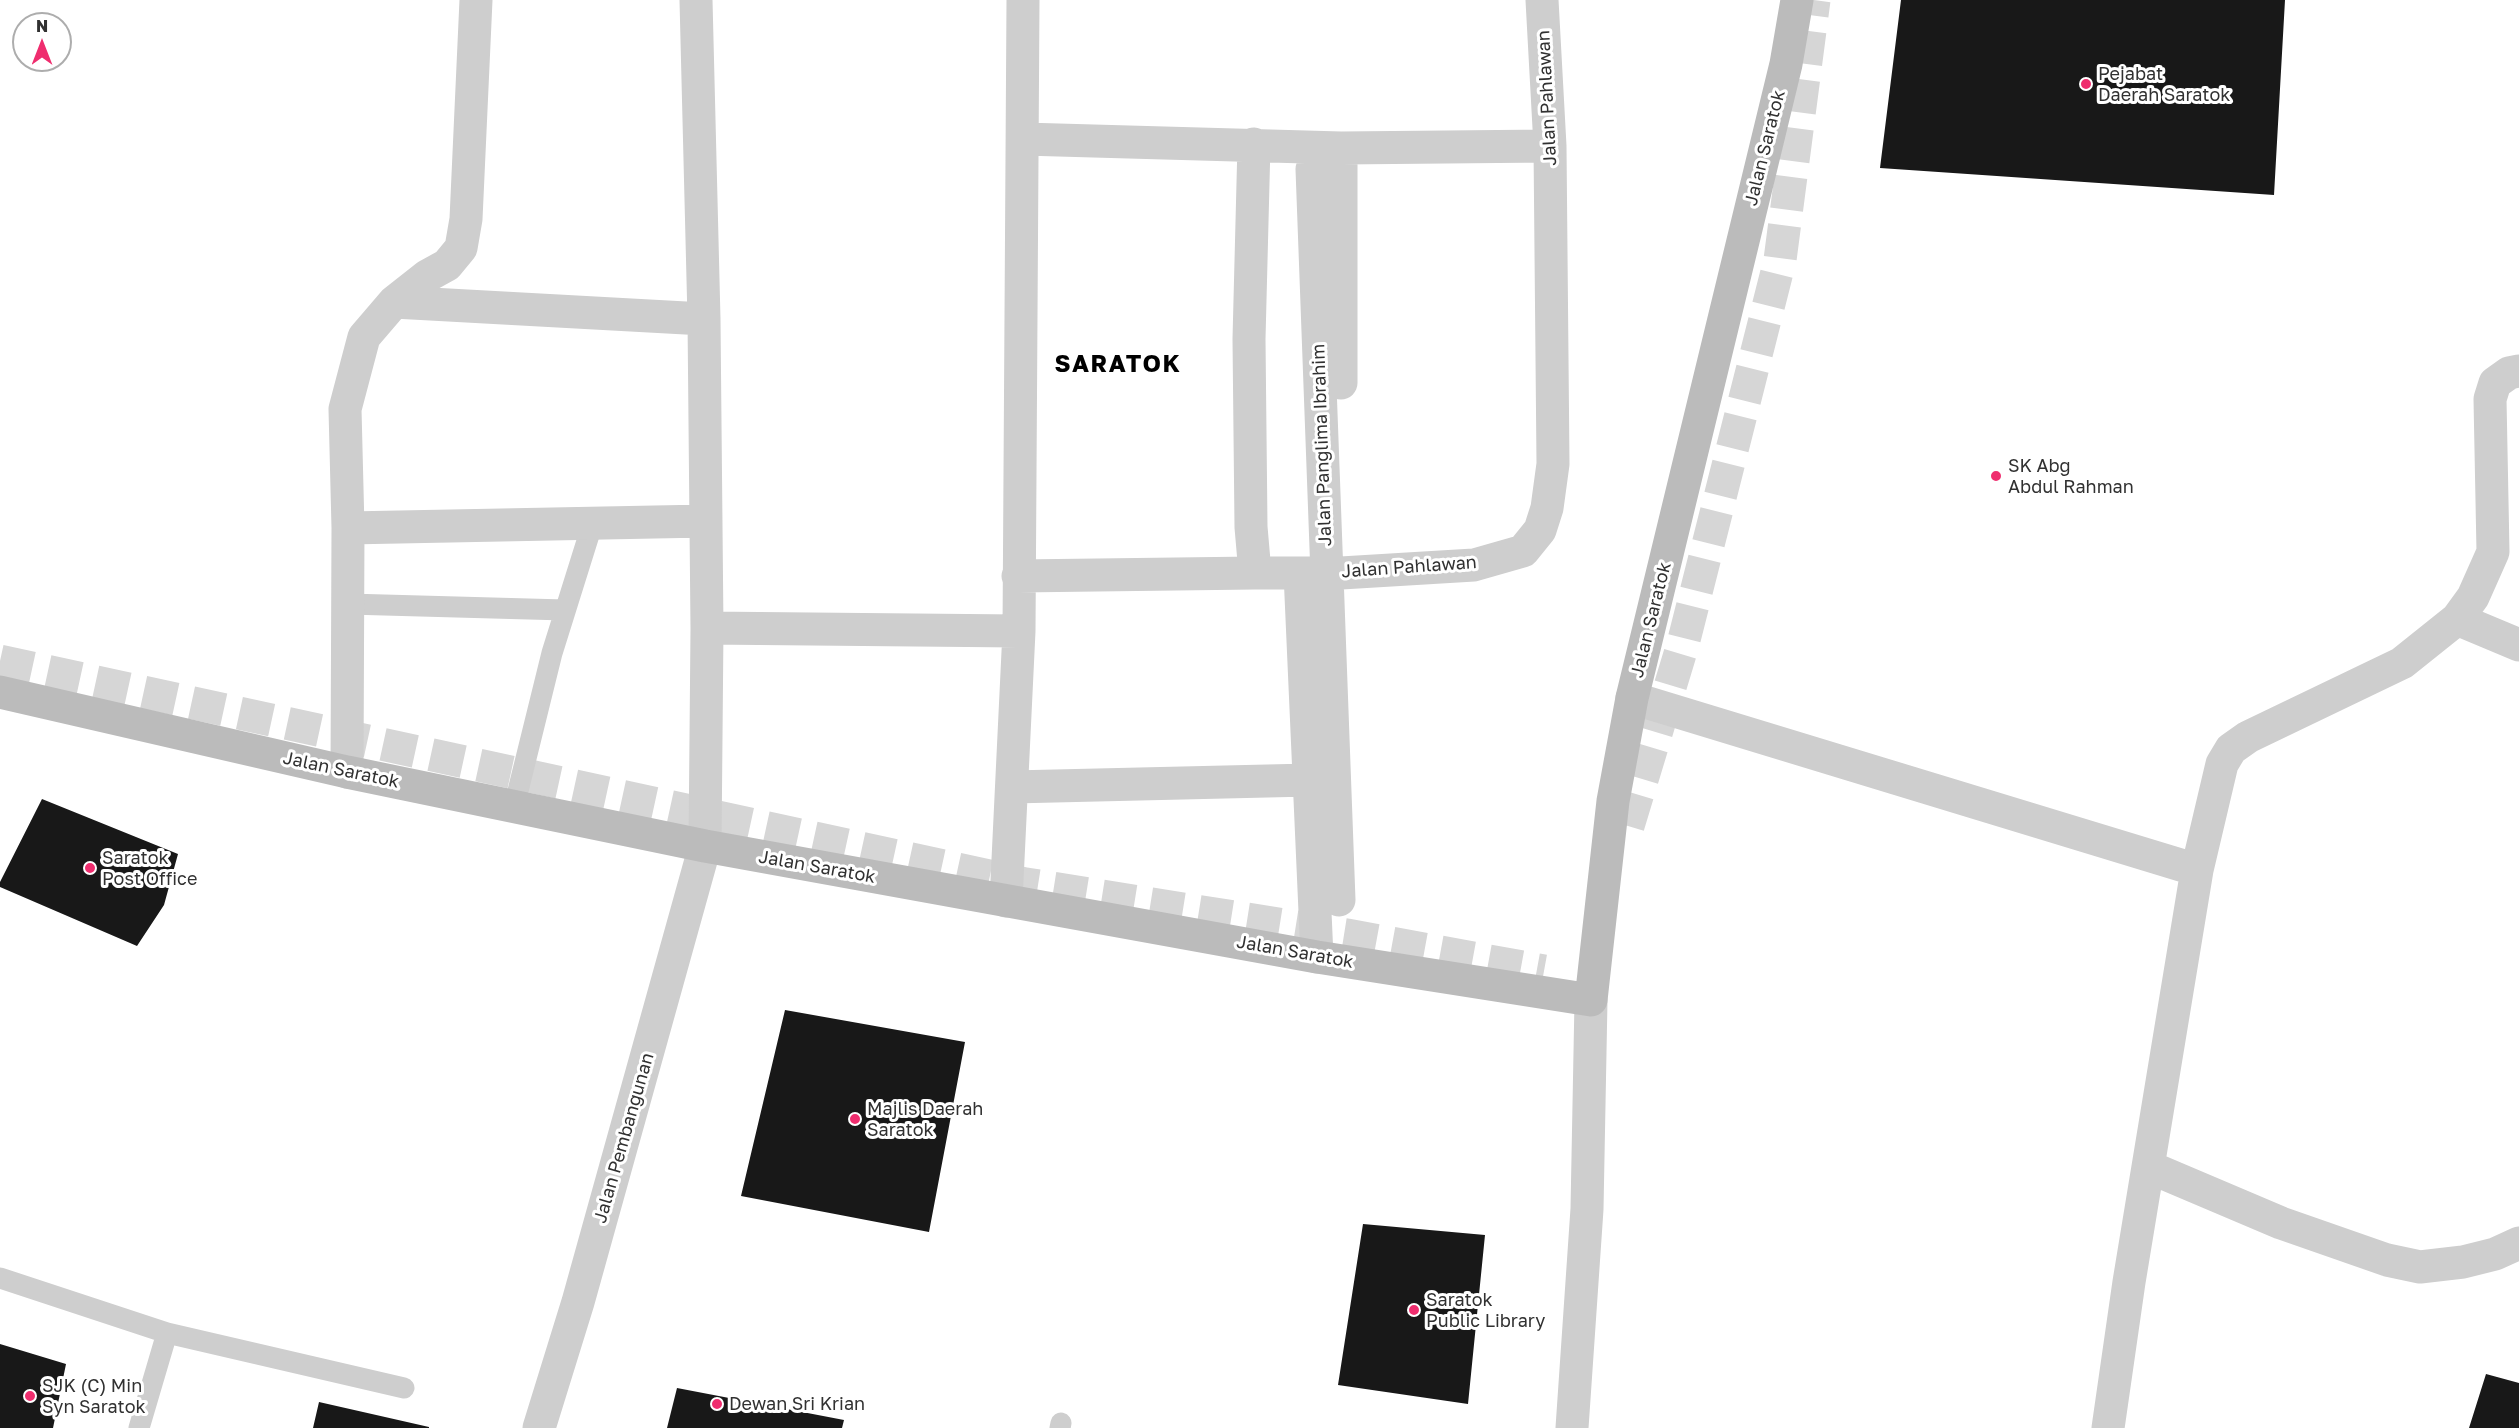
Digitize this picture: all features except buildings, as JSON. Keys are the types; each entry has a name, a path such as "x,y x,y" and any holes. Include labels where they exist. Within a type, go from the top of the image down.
{"main road":[{"name":"Jalan Saratok","path":"0,692 347,772 705,846 1317,957 1591,1000 1613,801 1632,698 1786,63 1797,0"}],"street":[{"path":"347,772 348,528 345,409 364,337 394,302 427,276 447,265 461,248 466,219 476,0"},
{"name":"Jalan Pembangunan","path":"539,1428 578,1302 705,846 707,627 704,319 696,0"},
{"path":"1006,901 1019,631 1023,0"},
{"name":"Jalan Pahlawan","path":"1018,576 1341,573 1474,565 1523,551 1540,530 1547,508 1553,464 1550,146 1542,0"},
{"path":"1023,139 1341,148 1550,146"},
{"path":"1254,144 1249,339 1251,526 1255,573"},
{"path":"1341,148 1341,573"},
{"name":"Jalan Panglima Ibrahim","path":"1312,169 1339,900"},
{"path":"394,302 704,319"},
{"path":"2108,1428 2129,1282 2198,870 2222,764 2231,749 2248,736 2402,663 2457,619 2473,597 2493,552 2490,399 2495,383 2509,373 2519,370"},
{"path":"348,528 706,521"},
{"path":"1300,573 1317,957"},
{"path":"2457,619 2519,645"},
{"path":"707,627 1019,631"},
{"path":"1632,698 2198,870"},
{"path":"1012,787 1310,780"},
{"path":"1572,1428 1587,1209 1591,1000"},
{"path":"2149,1167 2281,1223 2387,1260 2420,1267 2463,1262 2495,1254 2519,1243"}],"lane":[{"path":"514,807 549,663 593,522"},
{"path":"348,604 565,610"},
{"path":"0,1278 167,1334 404,1388"},
{"path":"139,1428 167,1334"}],"tunnel":[{"path":"1628,826 1683,644 1780,260 1814,0"},
{"path":"0,661 1026,884 1347,935 1544,971"}],"place":[{"name":"Pejabat Daerah Saratok","path":"2086,84"},
{"name":"SK Abg Abdul Rahman","path":"1996,476"},
{"name":"Saratok Post Office","path":"90,868"},
{"name":"Majlis Daerah Saratok","path":"855,1119"},
{"name":"Saratok Public Library","path":"1414,1310"},
{"name":"SJK (C) Min Syn Saratok","path":"30,1396"},
{"name":"Dewan Sri Krian","path":"717,1404"}],"district":[{"name":"SARATOK","path":"1118,364"}]}
